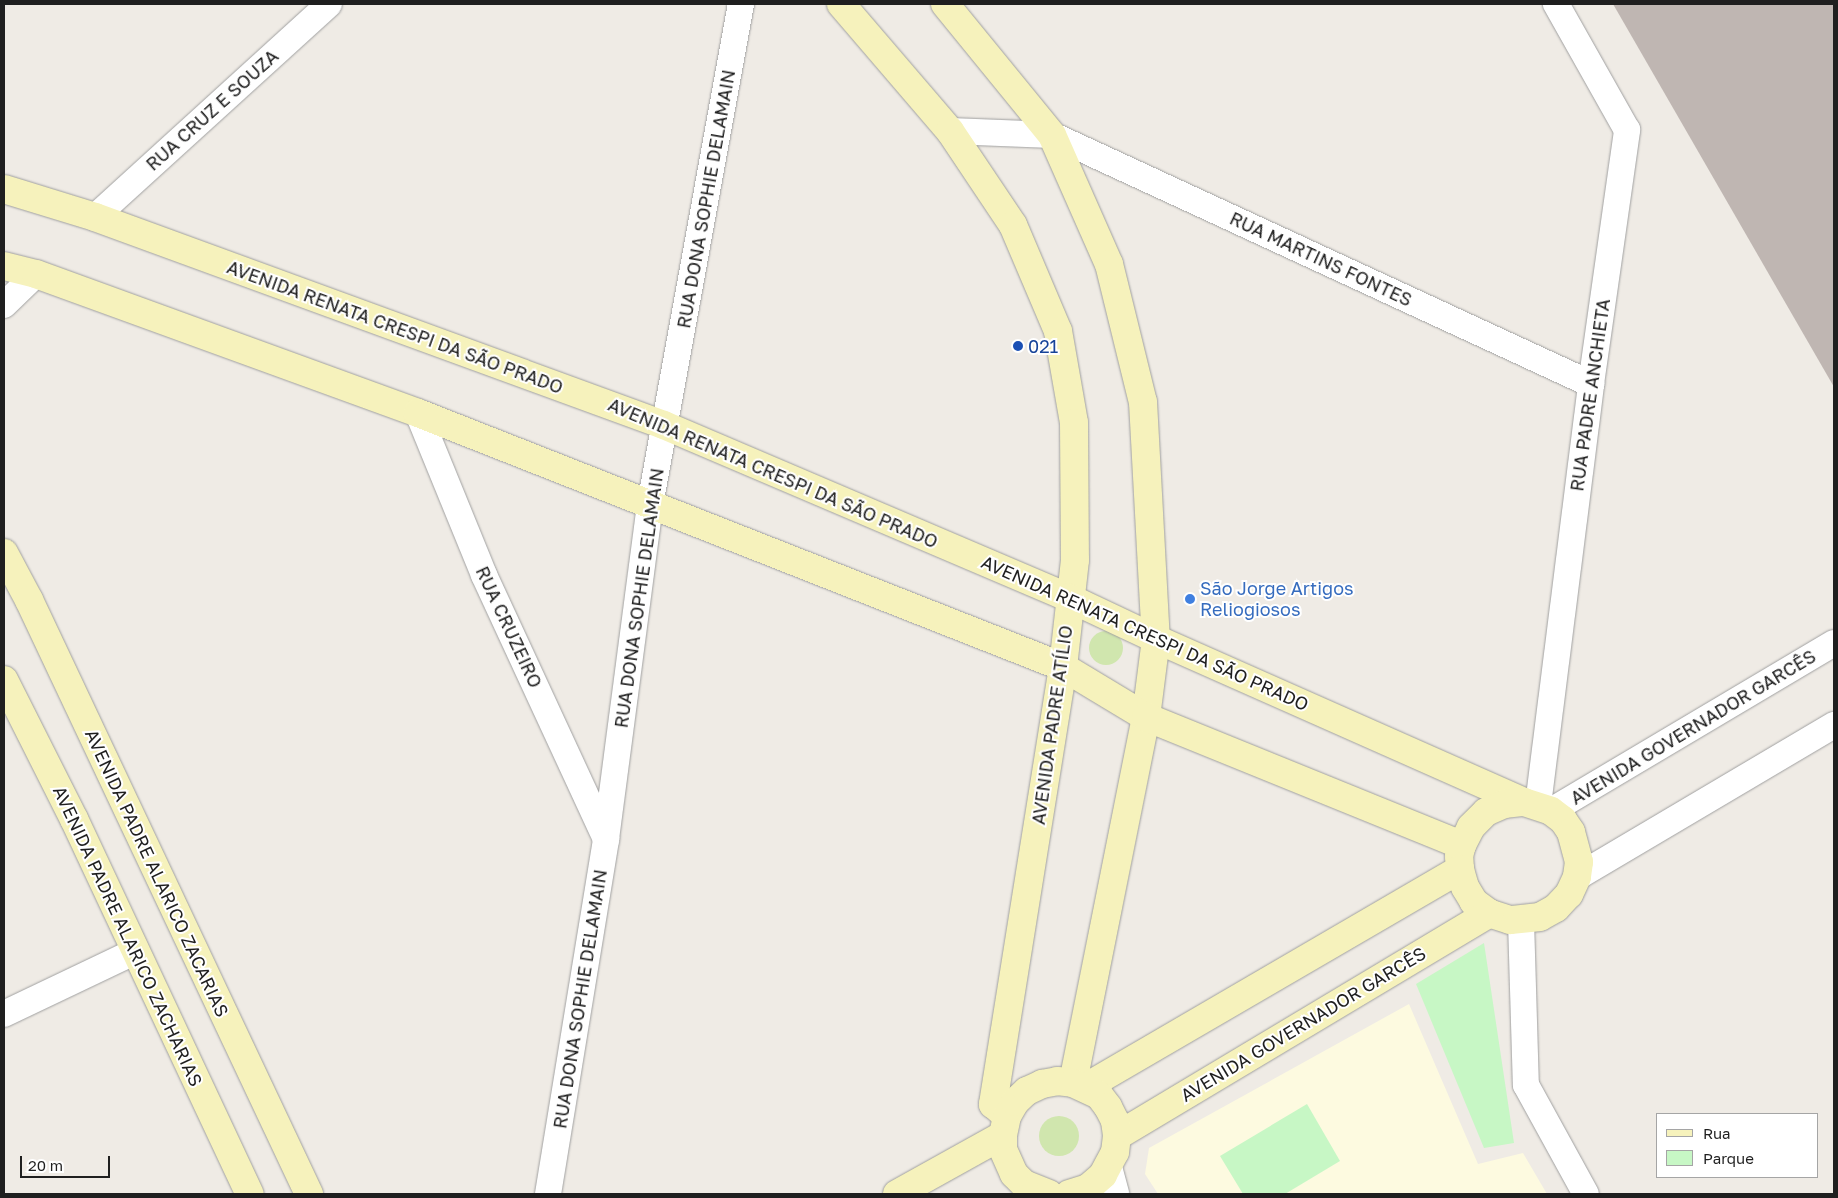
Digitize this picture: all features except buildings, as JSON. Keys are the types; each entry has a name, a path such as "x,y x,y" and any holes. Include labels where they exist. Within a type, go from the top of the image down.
{"street":[{"name":"RUA CRUZ E SOUZA","path":"95,217 328,4"},
{"name":"RUA DONA SOPHIE DELAMAIN","path":"548,1194 606,839 650,505 741,4"},
{"name":"AVENIDA PADRE ATÍLIO","path":"842,4 950,131 1013,225 1058,331 1074,423 1074,560 1063,667 993,1104 1005,1125"},
{"path":"945,4 1052,135 1109,264 1143,402 1156,639 1146,717 1080,1085"},
{"name":"RUA PADRE ANCHIETA","path":"1538,806 1591,384 1627,130 1556,4"},
{"path":"950,131 1052,135"},
{"name":"RUA MARTINS FONTES","path":"1052,135 1591,384"},
{"name":"AVENIDA RENATA CRESPI DA SÃO PRADO","path":"4,189 95,217 664,425 1069,598 1156,639 1538,806"},
{"path":"4,266 36,274 418,413 1063,667 1146,717 1461,857"},
{"path":"4,305 36,274"},
{"name":"RUA CRUZEIRO","path":"418,413 484,575 606,839"},
{"name":"AVENIDA PADRE ALARICO ZACARIAS","path":"4,553 29,600 309,1194"},
{"name":"AVENIDA GOVERNADOR GARCÊS","path":"1538,806 1834,643"},
{"name":"AVENIDA PADRE ALARICO ZACHARIAS","path":"4,680 74,819 250,1194"},
{"path":"1577,877 1834,725"},
{"path":"1504,804 1538,806 1562,820 1571,832 1579,862 1577,877 1568,894 1556,908 1540,917 1521,921 1510,920 1489,913 1474,902 1465,886 1461,857 1471,826 1486,812 1504,804"},
{"path":"1080,1085 1461,857"},
{"name":"AVENIDA GOVERNADOR GARCÊS","path":"1117,1136 1489,913"},
{"path":"1521,921 1526,1085 1586,1194"},
{"path":"4,1014 136,951"},
{"path":"1038,1193 1024,1184 1011,1168 1003,1149 1005,1125 1015,1102 1027,1091 1042,1084 1058,1080 1080,1085 1099,1096 1108,1107 1115,1121 1117,1136 1115,1152 1109,1167 1096,1182 1077,1194"},
{"path":"897,1194 1005,1125"},
{"path":"1109,1167 1116,1194"}],"shaded area":[{"path":"1409,1004 1478,1164 1523,1153 1547,1194 1158,1194 1145,1174 1149,1148"}],"green space":[{"path":"1106,631 1113,632 1118,636 1122,641 1122,655 1118,660 1113,664 1106,665 1099,664 1094,660 1090,655 1089,648 1090,641 1094,636 1099,632"},
{"path":"1484,943 1514,1143 1484,1148 1416,984"},
{"path":"1307,1104 1340,1161 1285,1194 1243,1194 1220,1156"},
{"path":"1055,1116 1063,1116 1070,1119 1076,1125 1079,1136 1076,1147 1070,1153 1063,1156 1055,1156 1048,1153 1042,1147 1039,1140 1039,1132 1042,1125 1048,1119"}],"place":[{"name":"021","path":"1018,346"},
{"name":"São Jorge Artigos Reliogiosos","path":"1190,599"}]}
